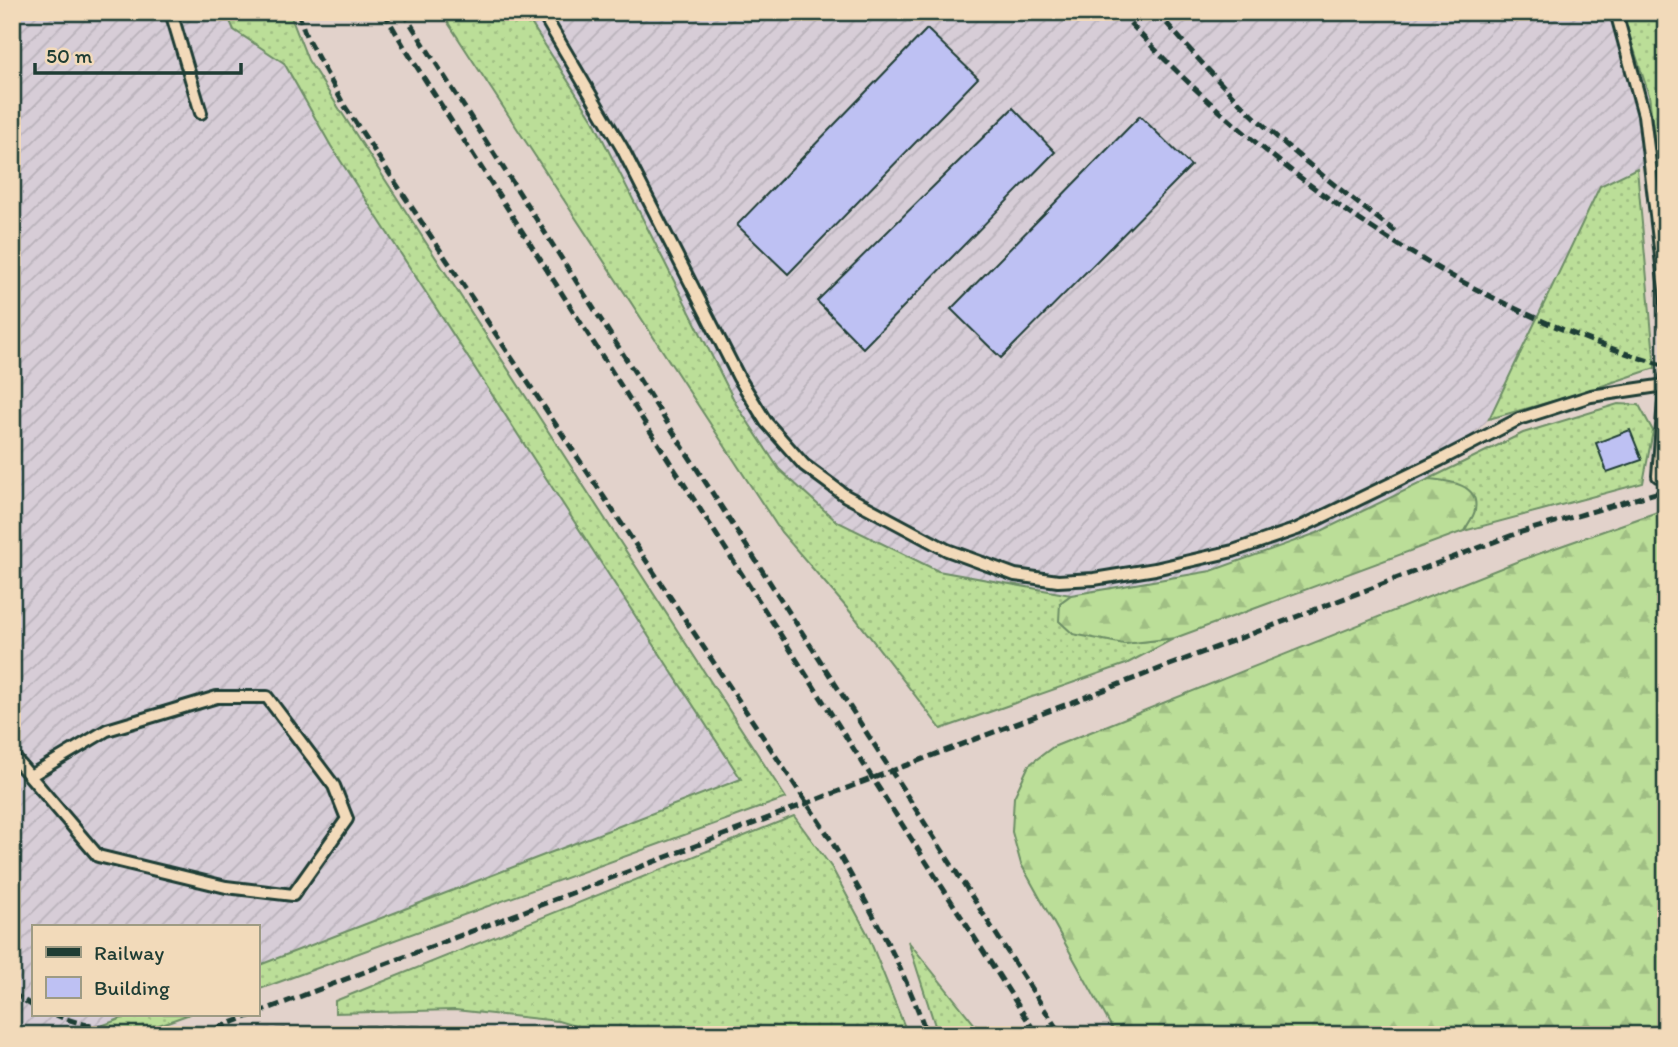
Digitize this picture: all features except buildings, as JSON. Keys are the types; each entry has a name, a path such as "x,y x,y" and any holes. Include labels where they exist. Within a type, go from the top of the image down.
{"lane":[{"path":"171,12 201,113"},
{"path":"542,12 622,148 739,378 766,422 804,465 846,496 947,551 1015,575 1058,581 1094,579 1155,569 1233,551 1321,518 1519,419 1591,396 1665,385"},
{"path":"1616,12 1644,115 1666,298 1666,325"},
{"path":"1658,476 1666,376"},
{"path":"12,755 98,856 226,887 293,895 347,819 334,786 267,697 217,697 107,730 30,776"}],"shaded area":[{"path":"12,12 226,12 234,30 284,63 331,146 741,779 259,965 259,925 32,925 32,1016 128,1016 77,1035 12,1035"},
{"path":"522,12 1619,12 1624,19 1649,95 1657,159 1600,186 1489,419 1429,479 1317,533 1211,571 1071,595 938,571 836,521 779,469 736,403 593,120"}],"green space":[{"path":"226,12 289,12 308,60 786,798 259,989 259,965 741,779 331,146 284,63 234,30"},
{"path":"441,12 522,12 527,17 593,120 736,404 779,469 836,521 938,571 1071,595 1060,603 1124,644 1175,638 1126,664 941,729 853,615 781,532"},
{"path":"1619,12 1666,12 1666,234 1649,95 1624,19"},
{"path":"1637,168 1655,368 1578,394 1489,419 1600,186"},
{"path":"1618,404 1639,405 1653,431 1643,483 1464,531 1475,510 1429,479 1523,433"},
{"path":"1429,479 1460,485 1472,494 1475,510 1464,531 1175,638 1124,644 1073,634 1059,621 1060,603 1071,595 1211,571 1317,533"},
{"path":"1666,509 1666,1035 1116,1035 1021,864 1012,832 1014,797 1029,765 1053,747 1521,560"},
{"path":"794,816 832,868 867,933 908,1035 605,1035 558,1021 455,1010 335,1013 335,1001"},
{"path":"908,941 983,1035 938,1035"},
{"path":"128,1016 184,1016 131,1035 77,1035"}],"railway":[{"path":"298,12 306,36 344,105 828,835 895,958 927,1035"},
{"path":"384,12 1037,1035"},
{"path":"403,12 1061,1035"},
{"path":"1120,12 1176,71 1237,126 1301,178 1369,226 1440,269 1513,307 1589,340 1666,366"},
{"path":"1157,12 1259,121 1326,178 1396,232"},
{"path":"259,1012 1518,533 1666,490"},
{"path":"12,993 32,1005"},
{"path":"59,1016 111,1030 140,1033 200,1034 399,1028 508,1035"},
{"path":"217,1028 250,1016"}]}
